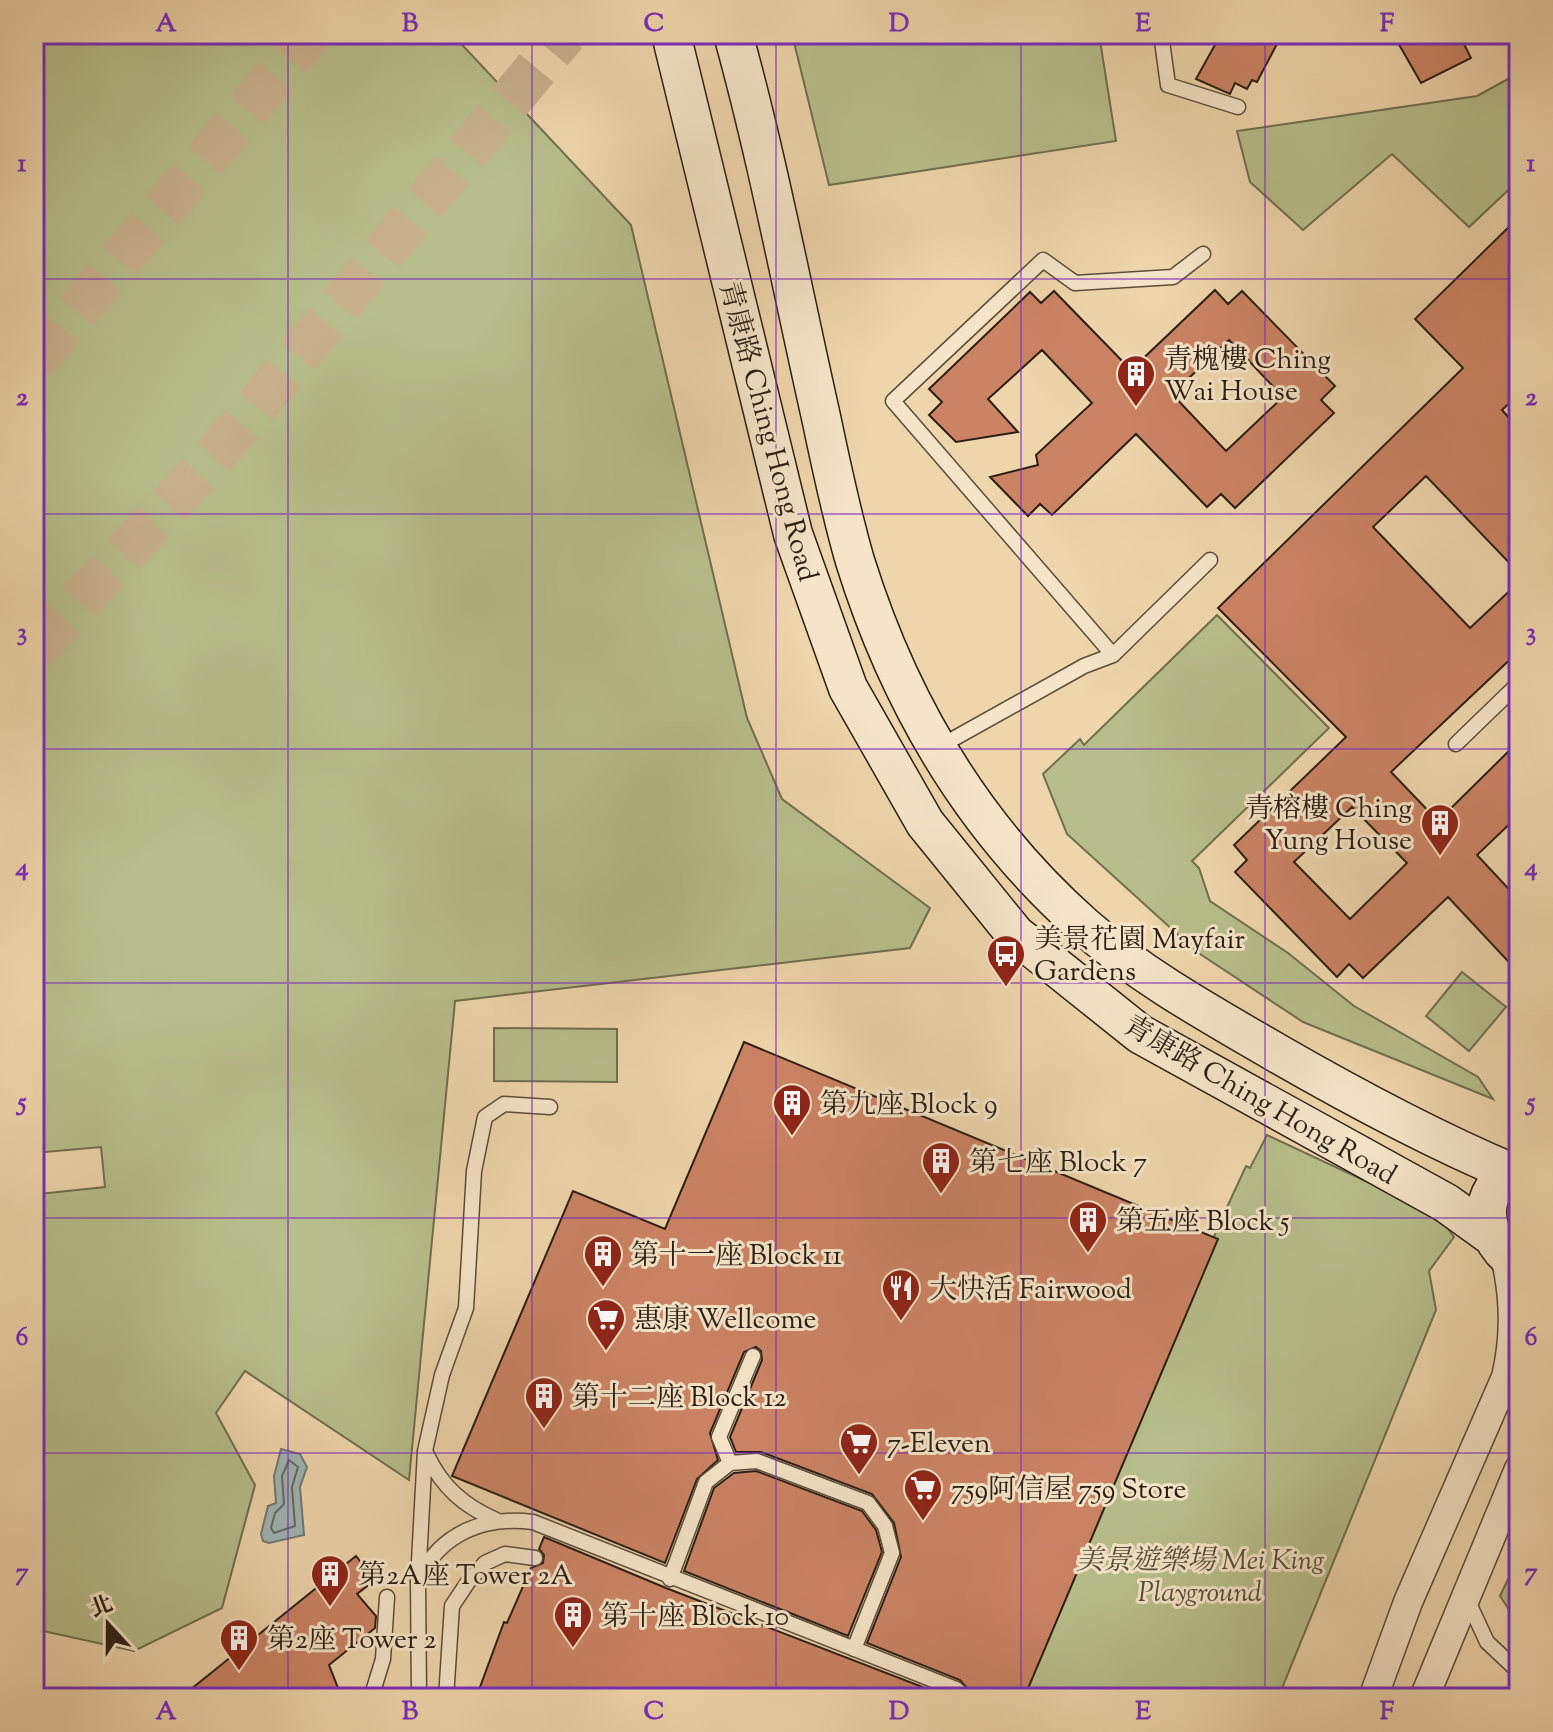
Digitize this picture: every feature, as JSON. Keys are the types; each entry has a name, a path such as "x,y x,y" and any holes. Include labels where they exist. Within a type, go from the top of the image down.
{"main road":[{"name":"青康路 Ching Hong Road","path":"671,34 793,534 848,688 925,823 1015,934 1140,1034 1446,1203 1504,1252"},
{"name":"青康路 Ching Hong Road","path":"733,34 854,557 888,651 935,749 983,821 1084,926 1123,957 1212,1016 1365,1105 1516,1171"},
{"path":"1504,1252 1488,1206 1492,1193 1516,1171"}],"street":[{"path":"1373,1698 1408,1602 1506,1377 1514,1329 1511,1280 1504,1252"},
{"path":"1424,1698 1519,1469"}],"lane":[{"path":"1161,34 1168,85 1238,107"},
{"path":"1113,655 893,401 1043,260 1075,283 1173,277 1203,254"},
{"path":"935,749 1084,666 1113,655 1210,560"},
{"path":"1456,744 1519,683"},
{"path":"419,1698 418,1580 425,1451 442,1375 466,1308 474,1171 485,1117 504,1104 550,1107"},
{"path":"730,1463 719,1437 753,1356"},
{"path":"425,1451 446,1487 461,1501 496,1520"},
{"path":"670,1579 706,1482 730,1463 757,1461 868,1503 885,1526 892,1553 854,1649"},
{"path":"418,1580 447,1541 478,1524 496,1520 533,1522 670,1579 956,1689 966,1698"},
{"path":"446,1698 452,1606 485,1563 505,1554 535,1558"},
{"path":"1466,1595 1487,1642 1519,1672"},
{"path":"371,1698 383,1659 387,1597"}],"green space":[{"path":"34,34 452,34 631,225 747,718 782,799 930,908 910,948 455,1001 409,1480 245,1371 216,1413 255,1485 222,1608 134,1651 34,1629 34,1183 39,1194 105,1187 101,1147 34,1153"},
{"path":"792,34 1099,34 1116,141 829,185"},
{"path":"1519,73 1519,180 1469,227 1392,154 1303,230 1250,182 1237,131 1477,96"},
{"path":"1217,615 1329,728 1192,861 1199,868 1210,901 1288,953 1354,1006 1478,1077 1493,1099 1303,1022 1197,952 1067,834 1043,774 1080,739 1084,745"},
{"path":"1462,972 1506,1007 1469,1051 1426,1016"},
{"path":"494,1028 617,1029 617,1082 494,1081"},
{"name":"美景遊樂場 Mei King Playground","path":"1267,1135 1438,1215 1454,1237 1429,1271 1436,1310 1278,1698 1018,1698 1222,1218 1246,1166 1250,1168"},
{"path":"1519,1556 1519,1625 1500,1596"}],"water":[{"path":"281,1449 300,1454 307,1467 300,1487 304,1535 269,1543 263,1541 261,1534 268,1506 276,1503 274,1476"}],"building":[{"path":"1221,34 1262,34 1278,42 1257,82 1252,80 1247,89 1235,83 1230,94 1196,79"},
{"path":"1393,34 1459,34 1471,58 1421,83"},
{"path":"1519,217 1519,394 1502,410 1519,429 1519,573 1426,476 1373,527 1470,628 1519,582 1519,651 1391,772 1438,821 1519,741 1519,815 1477,855 1519,900 1519,973 1448,897 1363,978 1349,964 1337,977 1235,872 1247,860 1234,845 1346,737 1218,608 1463,368 1415,319","holes":["1352,807 1407,863 1350,919 1294,862"]},
{"name":"青槐樓 Ching Wai House","path":"1215,290 1228,304 1242,291 1335,386 1321,400 1334,413 1235,508 1221,494 1207,507 1136,434 1052,515 1040,504 1028,516 990,477 1038,465 1036,455 1092,403 1042,350 988,399 1018,432 956,442 929,415 942,402 929,389 1030,292 1041,303 1054,291 1131,370","holes":["1229,340 1283,397 1226,451 1172,394"]},
{"path":"744,1042 1218,1239 1024,1698 976,1698 960,1680 867,1643 901,1557 894,1523 872,1494 761,1452 736,1452 730,1437 762,1360 761,1351 756,1347 744,1352 710,1433 718,1460 697,1479 665,1563 452,1476 573,1191 665,1229"},
{"path":"756,1471 862,1511 876,1530 882,1552 848,1636 684,1571 714,1488 734,1473"},
{"path":"544,1537 666,1588 951,1698 476,1698 504,1622 507,1623 531,1568 543,1563 544,1555 539,1549"},
{"path":"356,1556 375,1580 357,1594 376,1616 375,1628 329,1665 342,1698 180,1698"}],"tunnel":[{"path":"34,362 311,34"},
{"path":"34,651 218,452 565,34"}],"place":[{"name":"青槐樓 Ching Wai House","path":"1136,408"},
{"name":"青榕樓 Ching Yung House","path":"1440,857"},
{"name":"美景花園 Mayfair Gardens","path":"1006,988"},
{"name":"第九座 Block 9","path":"792,1137"},
{"name":"第七座 Block 7","path":"941,1195"},
{"name":"第五座 Block 5","path":"1088,1254"},
{"name":"第十一座 Block 11","path":"603,1288"},
{"name":"大快活 Fairwood","path":"901,1322"},
{"name":"惠康 Wellcome","path":"606,1352"},
{"name":"第十二座 Block 12","path":"544,1430"},
{"name":"7-Eleven","path":"859,1476"},
{"name":"759阿信屋 759 Store","path":"923,1522"},
{"name":"第2A座 Tower 2A","path":"330,1608"},
{"name":"第十座 Block 10","path":"573,1649"},
{"name":"第2座 Tower 2","path":"239,1672"}]}
